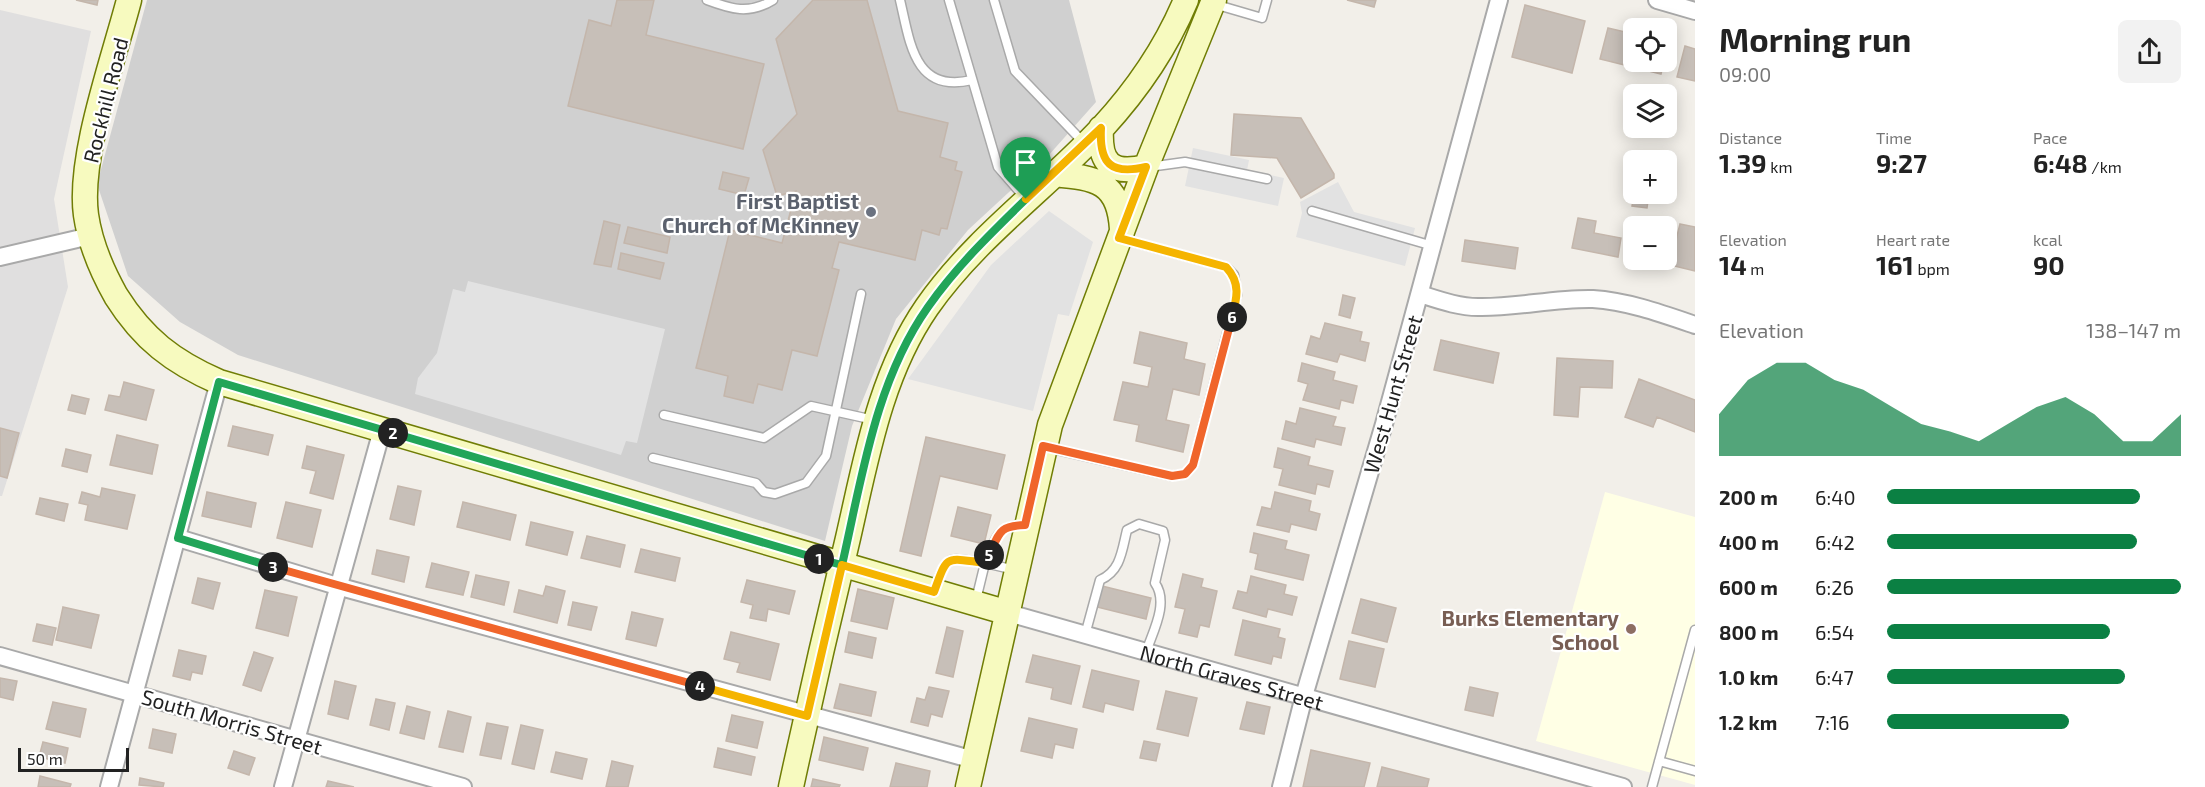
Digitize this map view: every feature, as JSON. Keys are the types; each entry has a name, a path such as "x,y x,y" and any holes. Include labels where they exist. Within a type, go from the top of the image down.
{"main road":[{"name":"Rockhill Road","path":"129,0 92,139 86,181 86,212 90,236 106,278 127,313 159,349 189,369 219,382 382,430"},
{"path":"790,787 876,420 897,362 926,309 966,259 1094,136 1156,59 1183,2"},
{"path":"968,787 1043,446 1146,167 1213,2"},
{"path":"1094,136 1110,165 1125,171 1146,167"},
{"path":"1054,174 1079,176 1104,185 1118,203 1120,235"},
{"name":"North Graves Street","path":"382,430 1005,612"}],"street":[{"name":"West Hunt Street","path":"1281,787 1304,696 1420,294 1500,0"},
{"path":"1657,0 1695,11"},
{"path":"0,257 90,236"},
{"path":"1420,294 1458,306 1478,307 1561,299 1595,299 1631,305 1695,325"},
{"path":"109,787 219,382"},
{"path":"283,787 382,430"},
{"path":"178,538 337,586 974,760"},
{"name":"North Graves Street","path":"1005,612 1304,696 1601,784 1623,787"},
{"name":"South Morris Street","path":"0,656 463,787"}],"lane":[{"path":"706,0 736,10 757,9 772,0"},
{"path":"900,0 911,43 925,74 935,79 954,82 972,80"},
{"path":"949,0 998,167 1026,199"},
{"path":"994,0 1015,71 1094,136"},
{"path":"1213,2 1262,18 1267,0"},
{"path":"1146,167 1185,162 1267,179"},
{"path":"1312,211 1433,246"},
{"path":"1043,446 1172,476 1185,474 1193,465 1237,295 1234,275 1226,267 1120,235"},
{"path":"653,458 742,478 756,483 764,492 774,494 806,483 822,465 826,456 861,294"},
{"path":"664,415 764,438 811,406 876,420"},
{"path":"1085,635 1100,580 1110,576 1119,564 1128,530 1139,524 1155,528 1163,531 1165,540 1155,583 1162,592 1161,607 1146,652"},
{"path":"976,604 985,563 1001,530 1008,525 1025,525"},
{"path":"934,592 945,562 951,559 985,563 1015,570"},
{"path":"1652,787 1695,630"},
{"path":"1659,761 1695,771"}],"shaded area":[{"name":"First Baptist Church of McKinney","path":"147,0 1069,0 1096,102 1048,156 968,230 896,319 852,426 825,541 238,355 180,322 128,276 97,184"},
{"path":"0,10 91,31 54,199 68,287 2,496 0,496"},
{"path":"1193,148 1249,160 1247,170 1284,178 1278,206 1185,186"},
{"path":"1338,182 1354,212 1415,228 1405,266 1296,237 1302,213 1300,202"},
{"path":"1049,211 1093,242 1069,316 1058,314 1033,411 908,379 991,265"},
{"path":"468,281 665,329 637,443 626,441 621,455 415,394 418,378 437,353 453,289 465,292"},
{"name":"Burks Elementary School","path":"1605,492 1695,517 1695,785 1536,741"}],"building":[{"path":"76,0 98,0 97,5"},
{"path":"617,0 654,0 646,35 764,64 743,149 568,106 589,20 611,26"},
{"name":"First Baptist Church of McKinney","path":"813,0 867,0 898,111 948,123 940,157 957,162 955,170 962,172 947,229 941,228 939,235 922,230 915,260 839,242 832,268 839,270 817,356 792,350 782,390 758,384 753,403 724,396 728,376 696,368 730,230 782,243 796,191 777,196 763,150 797,114 776,39"},
{"path":"1347,0 1376,0 1374,7"},
{"path":"1525,5 1585,21 1572,73 1512,57"},
{"path":"1608,28 1623,31 1623,65 1600,59"},
{"path":"1685,46 1695,49 1695,81 1677,77"},
{"path":"1234,114 1301,118 1334,174 1334,178 1301,198 1277,158 1231,155"},
{"path":"723,172 749,178 744,195 719,189"},
{"path":"1632,204 1648,204 1647,208 1632,206"},
{"path":"1578,218 1596,221 1594,233 1621,238 1618,257 1572,248"},
{"path":"604,221 620,225 611,267 594,264"},
{"path":"1680,224 1695,227 1695,271 1677,267 1677,236"},
{"path":"628,227 670,237 667,253 624,243"},
{"path":"1465,240 1518,248 1515,269 1462,261"},
{"path":"621,253 664,263 660,279 618,269"},
{"path":"1343,295 1355,298 1350,318 1339,315"},
{"path":"1325,323 1362,332 1360,341 1369,343 1365,361 1340,354 1337,362 1306,354 1311,336 1320,339"},
{"path":"1140,332 1187,343 1184,359 1205,364 1199,395 1173,389 1166,420 1189,425 1183,452 1136,441 1139,425 1114,420 1123,382 1148,387 1152,367 1134,363"},
{"path":"1441,340 1499,353 1493,383 1434,370"},
{"path":"1557,358 1613,361 1612,388 1580,387 1578,417 1554,415"},
{"path":"1302,363 1335,372 1333,380 1357,386 1353,403 1341,400 1339,409 1303,400 1308,384 1298,381"},
{"path":"1639,379 1695,400 1695,432 1657,417 1653,427 1625,417"},
{"path":"124,382 154,390 146,420 105,410 109,395 120,397"},
{"path":"72,395 89,399 85,414 68,410"},
{"path":"1300,408 1336,417 1333,426 1345,428 1341,445 1316,439 1314,447 1282,439 1286,421 1296,424"},
{"path":"233,426 273,435 268,455 228,446"},
{"path":"0,428 19,433 7,478 0,476"},
{"path":"117,435 158,445 152,474 110,465"},
{"path":"926,437 1005,455 997,489 940,476 921,556 900,551"},
{"path":"307,446 344,455 333,499 310,493 316,471 302,468"},
{"path":"1278,448 1310,457 1308,465 1333,471 1329,487 1317,484 1315,494 1279,485 1283,469 1274,467"},
{"path":"66,449 91,455 87,472 62,466"},
{"path":"398,486 421,491 414,525 390,519"},
{"path":"102,488 135,495 127,529 85,520 88,505 79,503 82,492 100,497"},
{"path":"207,492 256,503 251,527 202,516"},
{"path":"1275,492 1311,501 1309,511 1320,514 1316,530 1291,524 1289,532 1257,525 1262,507 1271,509"},
{"path":"40,498 68,504 64,521 36,514"},
{"path":"286,502 321,510 312,547 277,538"},
{"path":"463,502 516,515 510,540 457,527"},
{"path":"958,507 991,515 984,544 951,536"},
{"path":"531,522 573,532 567,555 526,545"},
{"path":"1254,533 1287,541 1285,549 1309,555 1303,580 1255,569 1258,554 1250,552"},
{"path":"587,536 625,545 620,567 581,558"},
{"path":"641,549 680,558 675,581 635,572"},
{"path":"377,550 409,557 404,582 372,574"},
{"path":"432,563 469,572 463,595 426,587"},
{"path":"1183,574 1203,579 1201,587 1217,591 1209,627 1200,625 1197,637 1179,633 1185,609 1175,607"},
{"path":"476,575 509,582 504,605 471,597"},
{"path":"1251,576 1286,585 1284,594 1297,597 1292,615 1268,609 1266,617 1233,608 1238,591 1247,593"},
{"path":"198,578 220,583 213,609 192,603"},
{"path":"747,580 795,591 789,614 768,609 766,621 750,618 753,605 741,602"},
{"path":"546,586 565,591 557,623 514,612 519,590 543,596"},
{"path":"1102,586 1151,598 1146,619 1097,607"},
{"path":"858,589 894,598 887,629 851,621"},
{"path":"265,590 297,597 288,636 256,628"},
{"path":"1361,599 1396,608 1387,642 1352,633"},
{"path":"573,602 597,607 591,630 568,625"},
{"path":"63,607 99,615 91,648 56,640"},
{"path":"632,612 663,619 656,646 626,639"},
{"path":"1243,620 1280,629 1278,637 1285,639 1281,658 1273,656 1271,664 1235,655"},
{"path":"37,624 56,628 52,645 33,641"},
{"path":"947,627 963,631 953,677 936,673"},
{"path":"731,632 779,644 770,680 737,672 740,663 724,659"},
{"path":"849,632 876,638 872,658 845,652"},
{"path":"1349,641 1384,649 1375,687 1340,679"},
{"path":"179,650 206,656 202,674 192,672 190,680 173,676"},
{"path":"254,652 273,658 261,691 243,685"},
{"path":"1033,655 1080,666 1071,704 1051,699 1053,688 1026,682"},
{"path":"1092,670 1139,681 1133,710 1105,703 1103,712 1083,707"},
{"path":"0,678 17,681 13,700 0,697"},
{"path":"335,681 356,686 348,719 328,714"},
{"path":"840,684 876,692 871,716 834,708"},
{"path":"929,687 949,691 942,717 931,714 928,726 911,722 917,698 925,700"},
{"path":"1470,687 1498,693 1493,716 1465,710"},
{"path":"1166,691 1197,698 1188,736 1157,729"},
{"path":"376,699 395,703 389,730 370,725"},
{"path":"53,702 86,709 80,737 46,729"},
{"path":"1247,702 1270,707 1264,734 1240,729"},
{"path":"407,706 430,712 424,739 400,733"},
{"path":"448,711 471,717 463,752 439,747"},
{"path":"732,715 763,722 757,748 726,741"},
{"path":"1029,718 1077,729 1073,748 1055,744 1052,758 1021,751"},
{"path":"487,723 508,727 501,759 480,755"},
{"path":"521,725 543,730 534,769 512,764"},
{"path":"153,729 176,734 172,753 149,748"},
{"path":"824,737 868,748 863,770 819,760"},
{"path":"1144,741 1160,744 1156,761 1140,758"},
{"path":"43,742 68,748 65,763 39,757"},
{"path":"718,748 755,757 751,775 714,767"},
{"path":"1311,750 1370,763 1364,787 1303,787"},
{"path":"234,751 255,758 249,775 228,768"},
{"path":"556,752 587,759 582,779 551,772"},
{"path":"612,761 633,766 628,787 606,787"},
{"path":"896,763 930,771 927,787 890,787"},
{"path":"1382,767 1429,779 1427,787 1377,787"},
{"path":"40,776 71,784 70,787 38,787"},
{"path":"140,778 164,783 163,787 139,785"},
{"path":"813,779 840,785 839,787 811,787"},
{"path":"328,781 354,787 326,787"}],"place":[{"name":"First Baptist Church of McKinney","path":"871,212"},
{"name":"Burks Elementary School","path":"1631,629"}],"route":[{"path":"1026,199 950,278 926,309 908,340 890,379 876,420 842,565 219,382 178,538 337,586 807,716 842,565 934,592 945,562 951,559 985,563 1001,530 1008,525 1025,525 1043,446 1172,476 1185,474 1193,465 1237,295 1234,275 1226,267 1119,238 1146,167 1125,171 1116,170 1110,165 1105,160 1102,151 1101,128 1026,199"}]}
